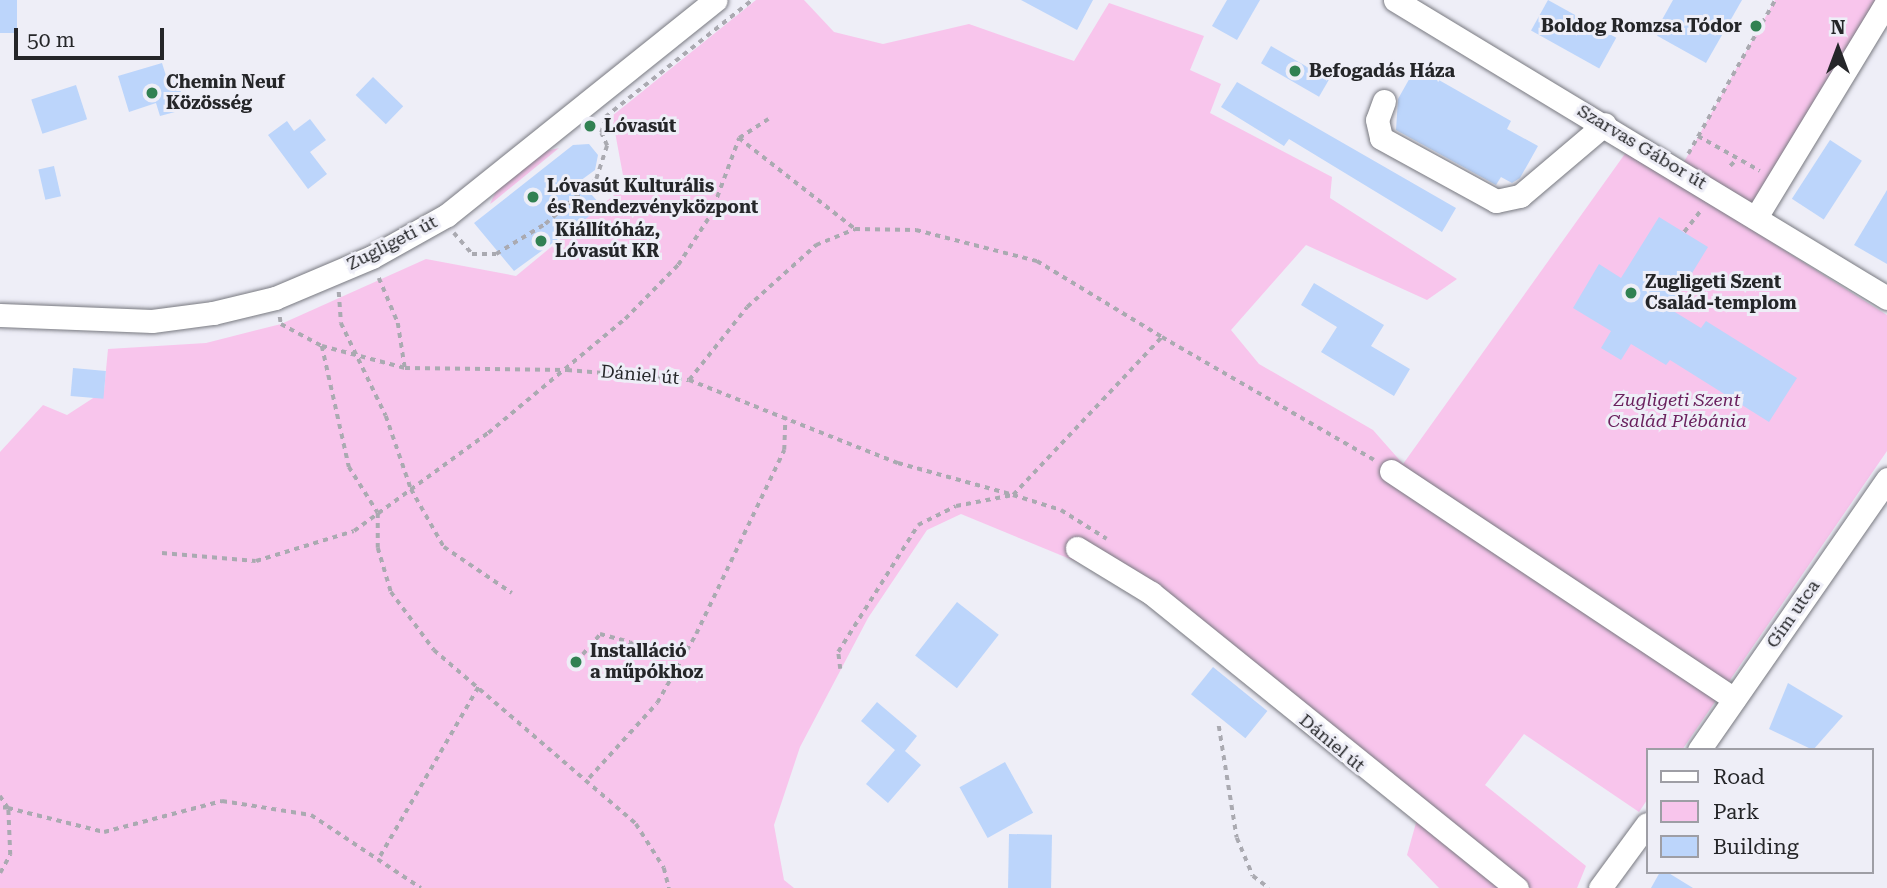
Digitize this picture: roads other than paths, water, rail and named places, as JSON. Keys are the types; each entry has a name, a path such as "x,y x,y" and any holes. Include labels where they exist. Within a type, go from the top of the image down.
{"street":[{"name":"Zugligeti út","path":"0,315 152,321 275,298 372,257 447,215 715,0"},
{"name":"Szarvas Gábor út","path":"1395,0 1758,214 1887,298"},
{"path":"1758,214 1887,2"},
{"path":"1384,102 1377,120 1381,138 1496,201 1520,195 1605,124"},
{"path":"1391,471 1734,699"},
{"name":"Gím utca","path":"1700,748 1887,479"},
{"name":"Dániel út","path":"1077,548 1152,593 1517,888"},
{"path":"1600,888 1646,825"}],"place":[{"name":"Boldog Romzsa Tódor","path":"1756,26"},
{"name":"Befogadás Háza","path":"1295,71"},
{"name":"Chemin Neuf Közösség","path":"152,93"},
{"name":"Lóvasút","path":"590,126"},
{"name":"Lóvasút Kulturális és Rendezvényközpont","path":"533,197"},
{"name":"Kiállítóház, Lóvasút KR","path":"541,241"},
{"name":"Zugligeti Szent Család-templom","path":"1631,293"},
{"name":"Installáció a műpókhoz","path":"576,662"}],"park label":[{"name":"Zugligeti Szent Család Plébánia","path":"1677,411"}]}
